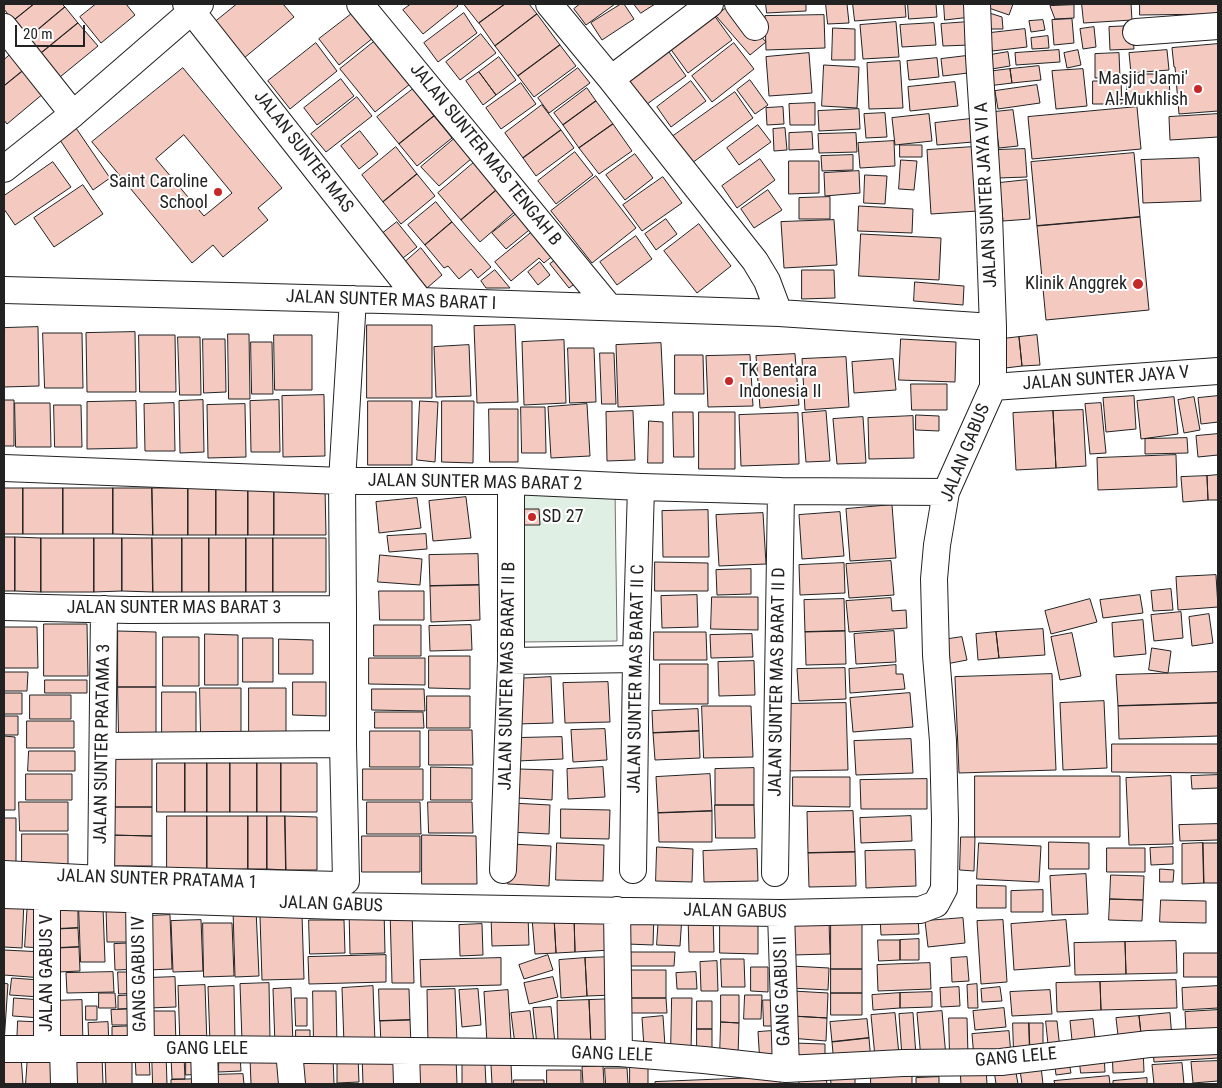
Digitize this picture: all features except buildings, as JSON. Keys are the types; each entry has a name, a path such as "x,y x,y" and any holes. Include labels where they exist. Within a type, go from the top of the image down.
{"street":[{"name":"JALAN SUNTER MAS TENGAH B","path":"360,4 609,307"},
{"path":"549,4 611,79 758,265 774,295 779,313"},
{"path":"611,79 710,4"},
{"path":"738,4 755,27"},
{"name":"JALAN SUNTER JAYA VI A","path":"978,4 979,57 989,215 993,387"},
{"path":"4,169 73,114 193,6"},
{"name":"JALAN SUNTER MAS","path":"193,6 420,301"},
{"path":"1136,32 1218,26"},
{"path":"4,27 73,114"},
{"name":"JALAN SUNTER MAS BARAT I","path":"4,290 779,313 993,327"},
{"path":"103,746 343,744 344,609 342,481 353,299"},
{"name":"JALAN SUNTER JAYA V","path":"993,387 1218,371"},
{"name":"JALAN GABUS","path":"4,895 348,906 780,913 920,910 936,904 944,888 946,820 943,741 936,655 934,579 937,545 946,492 993,387"},
{"name":"JALAN SUNTER MAS BARAT 2","path":"4,468 342,481 511,481 781,491 946,492"},
{"name":"JALAN SUNTER MAS BARAT II B","path":"503,870 511,661 511,481"},
{"name":"JALAN SUNTER MAS BARAT II C","path":"633,870 641,487"},
{"name":"JALAN SUNTER MAS BARAT II D","path":"775,873 781,491"},
{"name":"JALAN SUNTER MAS BARAT 3","path":"4,607 130,610 344,609"},
{"name":"JALAN SUNTER PRATAMA 3","path":"101,878 104,609"},
{"path":"511,661 636,658"},
{"name":"JALAN SUNTER PRATAMA 1","path":"4,874 340,885 346,882 343,744"},
{"name":"JALAN GABUS V","path":"46,896 55,1049 64,1084"},
{"name":"GANG GABUS IV","path":"139,899 142,1049"},
{"path":"616,910 619,1053"},
{"name":"GANG GABUS II","path":"780,913 786,1069"},
{"name":"GANG LELE","path":"4,1049 619,1053 786,1069 861,1074 903,1063 1001,1062 1149,1044 1218,1042"},
{"path":"204,1049 205,1084"},
{"path":"289,1050 292,1084"},
{"path":"406,1052 407,1084"}],"green space":[{"path":"615,489 617,641 521,642 519,490"}],"place":[{"name":"Masjid Jami' Al-Mukhlish","path":"1198,89"},
{"name":"Saint Caroline School","path":"218,192"},
{"name":"Klinik Anggrek","path":"1138,284"},
{"name":"TK Bentara Indonesia II","path":"729,381"},
{"name":"SD 27","path":"532,517"}]}
